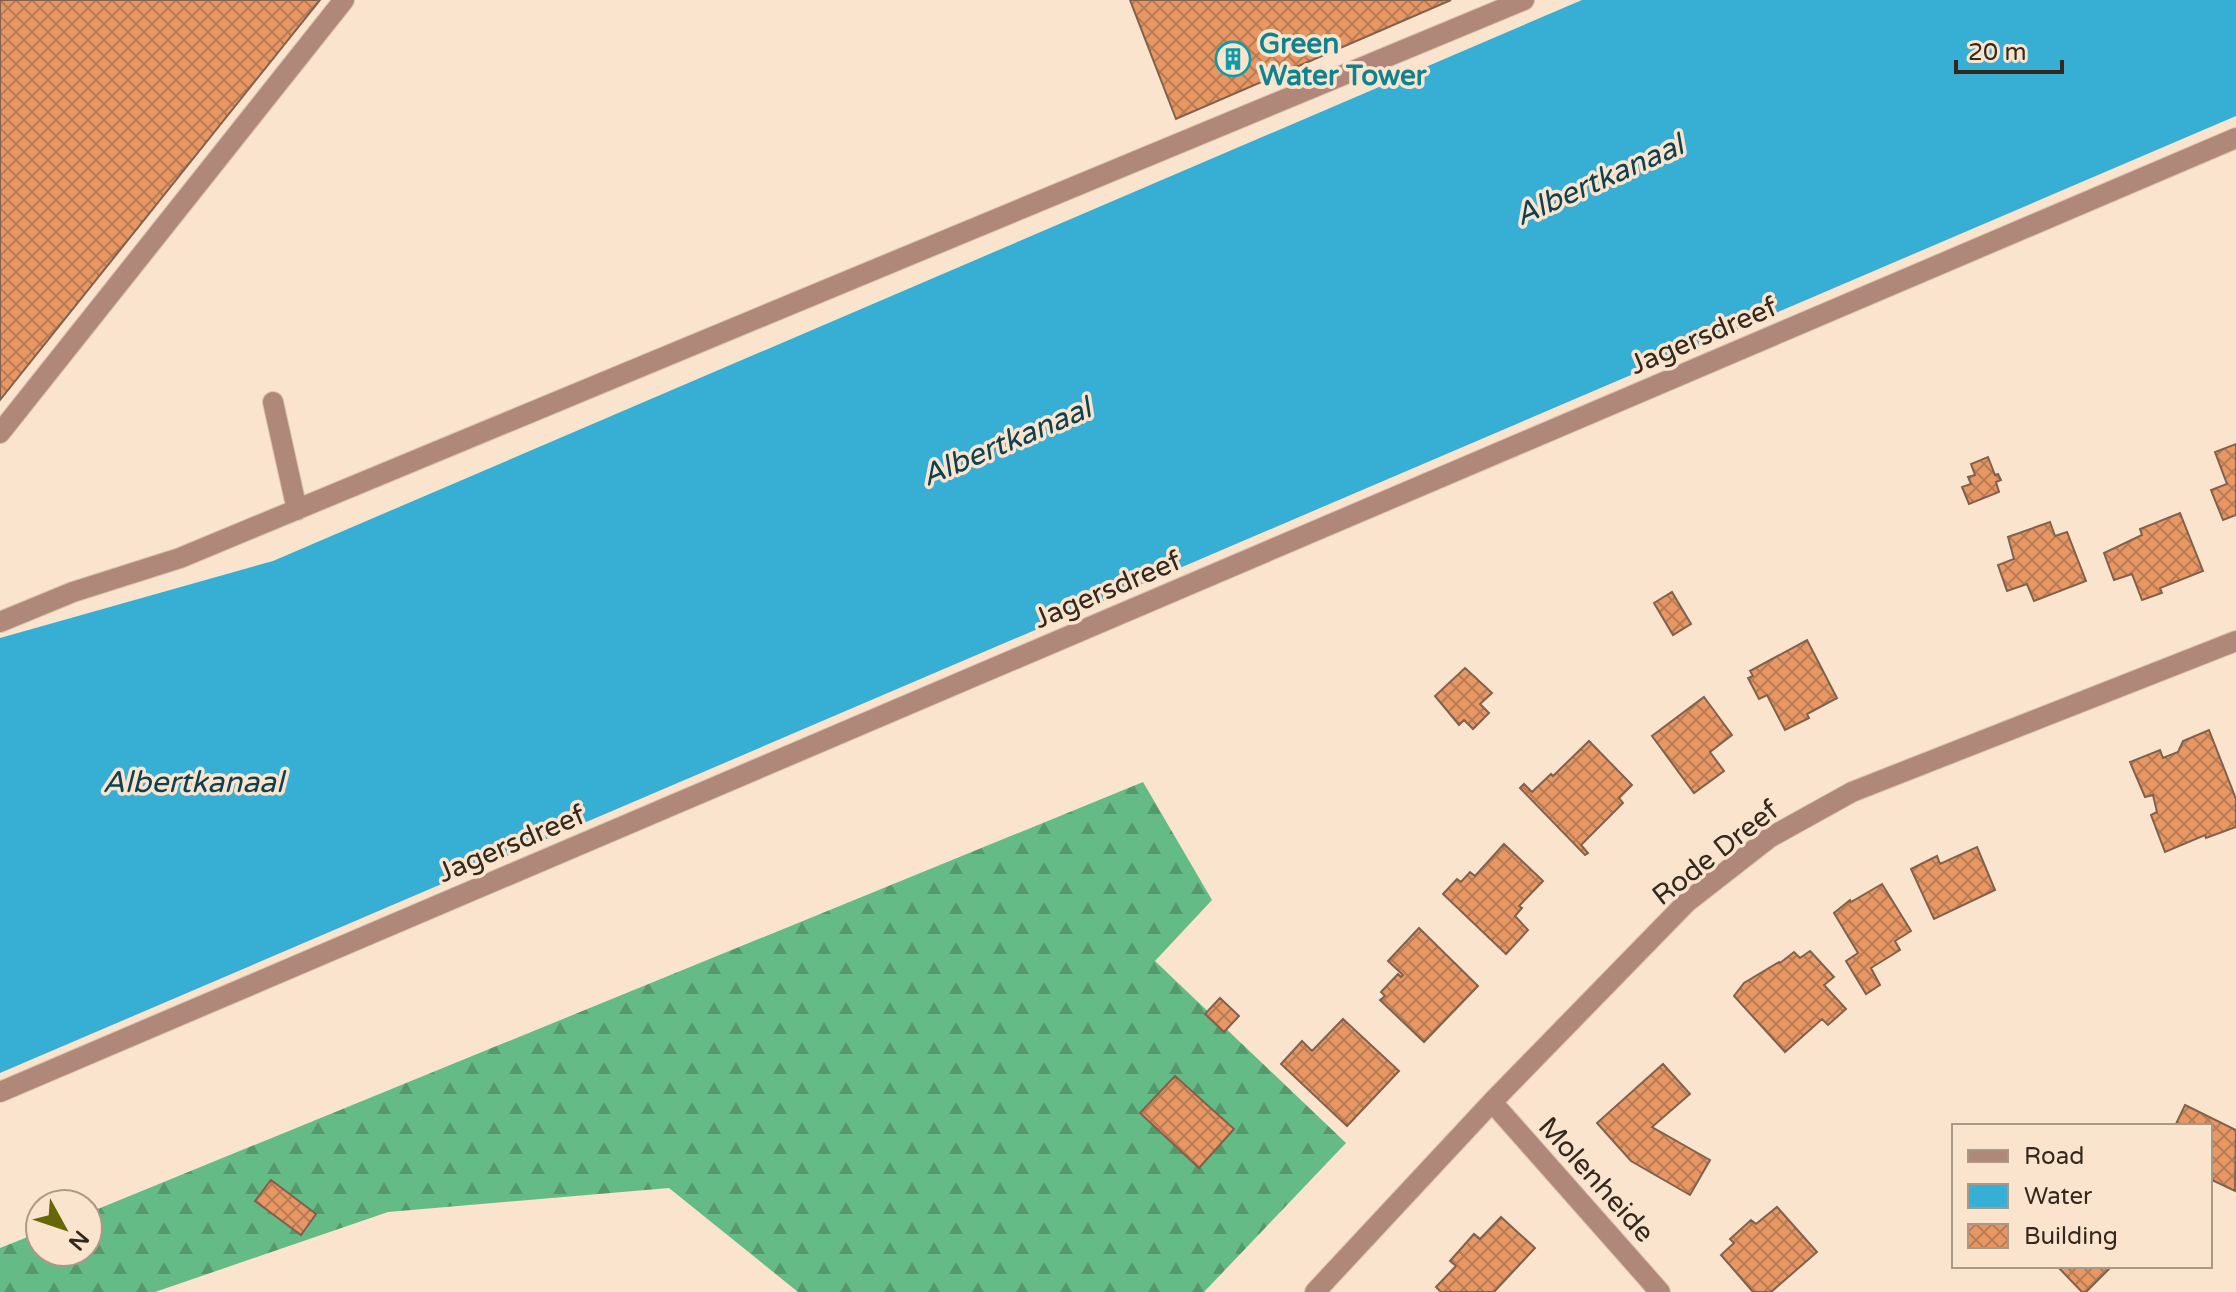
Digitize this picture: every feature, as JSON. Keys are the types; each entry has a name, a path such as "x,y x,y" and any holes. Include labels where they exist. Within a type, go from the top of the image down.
{"street":[{"path":"0,433 344,0"},
{"path":"0,622 73,592 180,558 1501,4 1524,0"},
{"name":"Jagersdreef","path":"0,1092 2236,138"},
{"path":"273,402 297,510"},
{"name":"Rode Dreef","path":"1315,1292 1492,1102 1687,902 1769,838 1852,792 2236,641"},
{"name":"Molenheide","path":"1492,1102 1660,1292"}],"green space":[{"path":"1143,782 1212,900 1155,961 1346,1143 1204,1292 798,1292 669,1188 388,1212 155,1292 0,1292 0,1248 24,1238 24,1268 104,1268 104,1206"}],"water":[{"name":"Albertkanaal","path":"1582,0 2236,0 2236,116 0,1073 0,638 273,561"}],"building":[{"path":"0,0 320,0 0,400"},
{"name":"Green Water Tower","path":"1130,0 1451,0 1176,119"},
{"path":"2236,444 2236,515 2223,520 2211,490 2227,484 2215,452"},
{"path":"1988,457 1995,475 1998,474 2001,480 1996,482 1999,492 1969,504 1962,487 1971,484 1968,477 1975,475 1971,464"},
{"path":"2180,513 2203,571 2160,588 2162,593 2142,600 2132,574 2114,580 2104,553 2142,535 2140,529"},
{"path":"2050,522 2055,536 2067,532 2086,581 2034,601 2027,584 2007,591 1998,565 2014,559 2008,537"},
{"path":"1672,592 1691,624 1673,635 1654,603"},
{"path":"1807,640 1837,698 1785,730 1767,695 1759,699 1748,678 1753,676 1750,671"},
{"path":"1465,668 1492,693 1480,704 1489,713 1473,729 1464,720 1459,725 1435,696"},
{"path":"1704,697 1732,735 1710,752 1724,771 1694,793 1652,736"},
{"path":"2209,730 2236,799 2236,827 2206,838 2205,835 2165,852 2151,815 2157,812 2153,795 2145,797 2130,762 2160,750 2163,758 2178,752 2183,741"},
{"path":"1589,741 1632,785 1619,798 1623,803 1581,845 1588,853 1585,855 1520,788 1524,784 1532,792"},
{"path":"1504,844 1543,881 1519,906 1522,908 1515,916 1528,930 1506,954 1443,894 1457,879 1461,882 1470,872 1475,876"},
{"path":"1977,847 1995,890 1934,919 1911,869 1937,856 1940,864"},
{"path":"1882,884 1911,931 1895,941 1900,950 1871,968 1880,985 1866,994 1846,961 1858,953 1834,913 1850,900"},
{"path":"1419,928 1478,986 1424,1042 1380,1000 1385,996 1381,992 1398,974 1403,975 1388,961"},
{"path":"1810,951 1834,977 1824,985 1846,1009 1828,1025 1822,1019 1785,1052 1734,996 1744,983 1794,952 1800,958"},
{"path":"1220,998 1239,1016 1224,1032 1205,1014"},
{"path":"1343,1019 1399,1071 1347,1126 1281,1064 1302,1041 1312,1051"},
{"path":"1663,1064 1690,1094 1652,1127 1710,1160 1690,1195 1631,1161 1597,1123"},
{"path":"1175,1076 1234,1129 1199,1168 1140,1113"},
{"path":"2185,1105 2236,1130 2235,1191 2212,1180 2212,1124 2176,1124"},
{"path":"271,1180 316,1214 301,1235 255,1201"},
{"path":"1777,1207 1817,1252 1771,1292 1753,1292 1721,1255 1734,1243 1730,1239 1751,1220 1756,1224"},
{"path":"1501,1217 1535,1248 1494,1292 1441,1292 1436,1287 1456,1266 1450,1261 1474,1234 1480,1239"},
{"path":"2059,1268 2110,1268 2086,1292 2082,1292"}],"place":[{"name":"Green Water Tower","path":"1233,59"}]}
